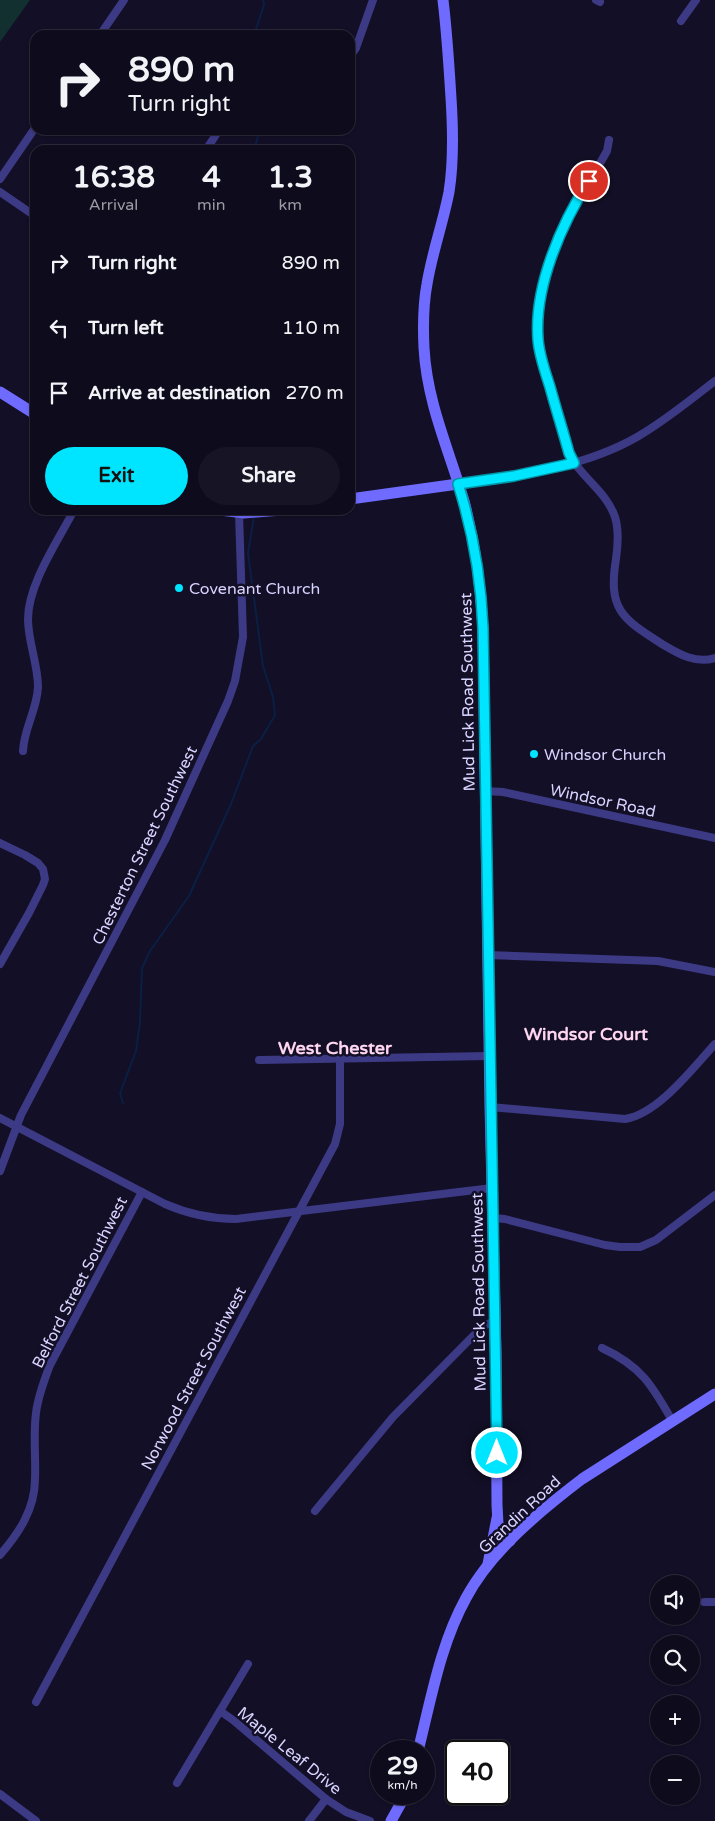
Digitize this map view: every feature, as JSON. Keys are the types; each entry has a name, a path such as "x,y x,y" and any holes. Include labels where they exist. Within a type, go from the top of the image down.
{"street":[{"path":"103,30 124,0"},
{"path":"355,49 373,0"},
{"name":"Mud Lick Road Southwest","path":"443,0 450,72 452,165 447,200 427,284 423,310 424,349 426,372 435,416 458,484 470,529 481,592 484,647 497,1517 502,1530 510,1541"},
{"path":"681,21 696,0"},
{"path":"0,179 30,135"},
{"path":"609,140 607,151 564,223 556,241 539,313 540,354 569,453 574,463 608,501 616,519 618,535 613,591 618,607 641,630 684,656 699,661 715,658"},
{"path":"0,192 30,213"},
{"path":"355,498 514,476 574,463 616,447 657,425 715,381"},
{"path":"0,392 30,411"},
{"path":"23,751 25,731 38,688 28,619 30,604 35,585 71,515"},
{"name":"Chesterton Street Southwest","path":"0,1171 16,1127 165,840 228,701 241,654 243,637 247,515"},
{"name":"Windsor Road","path":"485,791 503,792 715,838"},
{"path":"0,843 25,855 38,864 44,873 45,879 43,886 0,964"},
{"path":"488,955 658,961 715,972"},
{"path":"490,1107 633,1118 649,1110 661,1100 715,1044"},
{"path":"259,1060 489,1056"},
{"name":"Norwood Street Southwest","path":"36,1702 331,1151 339,1133 341,1104 340,1059"},
{"path":"0,1118 173,1208 206,1218 236,1218 492,1188"},
{"name":"Belford Street Southwest","path":"0,1555 17,1535 32,1504 35,1481 36,1415 43,1384 50,1365 142,1192"},
{"path":"492,1218 505,1219 605,1245 632,1248 656,1240 715,1195"},
{"path":"315,1512 403,1406 483,1326 495,1321"},
{"path":"602,1348 637,1369 655,1391 673,1422"},
{"name":"Grandin Road","path":"421,1740 446,1644 466,1598 488,1566 510,1541 576,1483 715,1394"},
{"path":"488,1566 497,1517"},
{"path":"704,1602 715,1602"},
{"path":"177,1783 248,1664"},
{"name":"Maple Leaf Drive","path":"220,1712 233,1720 326,1799 346,1812 370,1821"},
{"path":"0,1794 36,1821"},
{"path":"308,1821 326,1799"},
{"path":"391,1821 400,1805"}],"green space":[{"path":"0,0 30,0 0,42"}],"waterway":[{"path":"256,30 264,5 263,0"},
{"path":"256,145 258,135"},
{"path":"123,1103 120,1093 136,1051 140,1022 142,968 150,951 189,896 231,804 253,746 261,739 275,715 273,697 263,666 248,553 254,517"}],"place":[{"name":"Covenant Church","path":"179,588"},
{"name":"Windsor Church","path":"534,754"}],"district":[{"name":"Windsor Court","path":"586,1034"},
{"name":"West Chester","path":"335,1048"}],"route":[{"path":"497,1453 483,628 479,573 464,502 458,484 514,476 574,463 569,453 540,354 538,327 544,286 556,241 564,223 589,181"}]}
